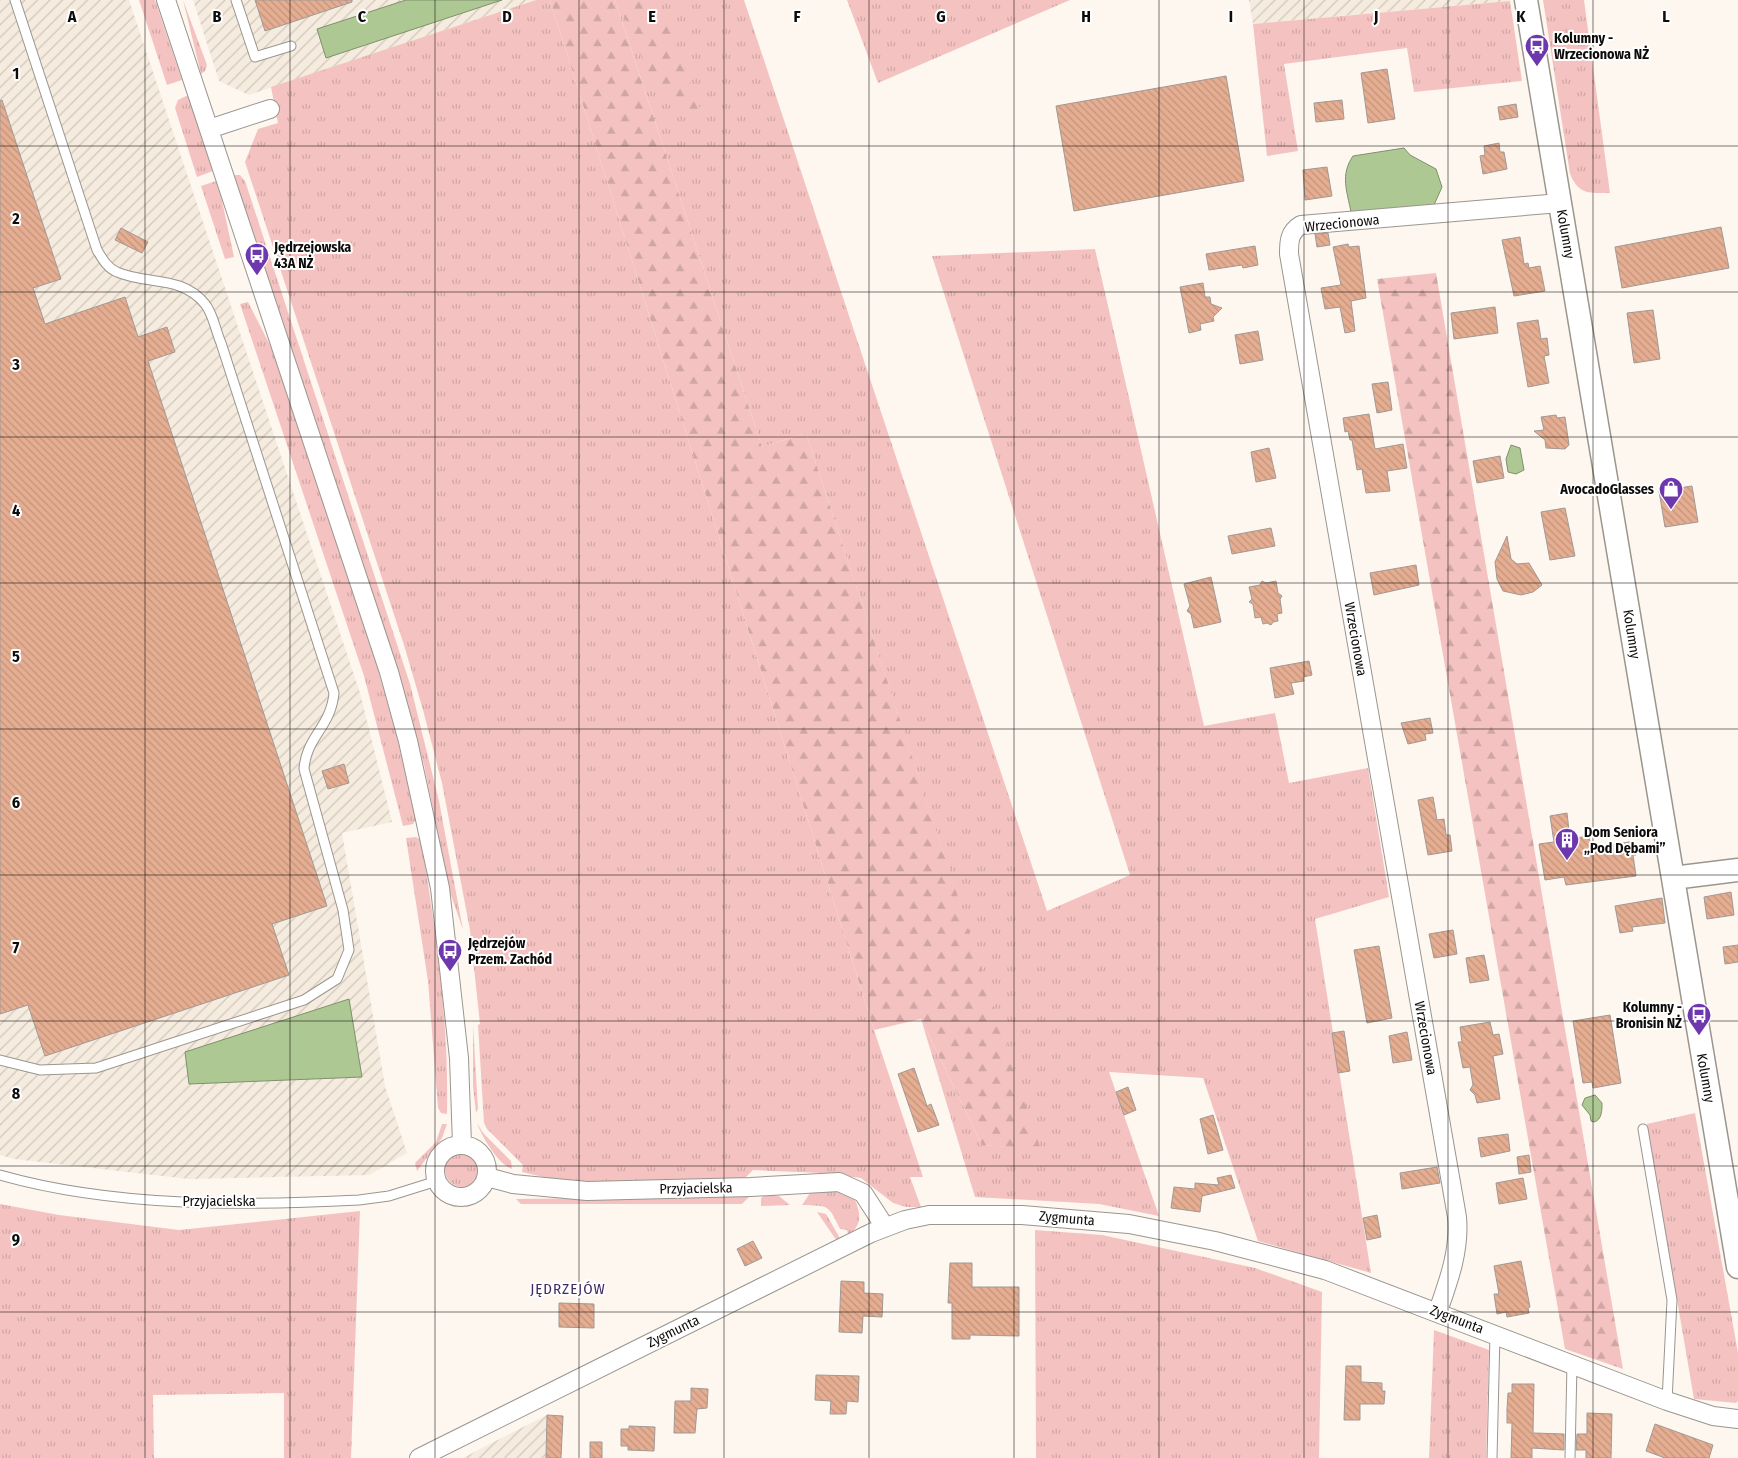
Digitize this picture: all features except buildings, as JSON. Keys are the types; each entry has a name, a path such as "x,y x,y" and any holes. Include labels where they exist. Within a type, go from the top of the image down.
{"street":[{"path":"166,0 389,672 408,741 440,888 459,1058 462,1145"},
{"name":"Kolumny","path":"1526,0 1672,878 1732,1188 1738,1268"},
{"path":"209,130 270,109"},
{"name":"Wrzecionowa","path":"1438,1311 1458,1244 1457,1217 1289,254 1289,242 1295,228 1301,225 1560,203"},
{"path":"1672,878 1738,870"},
{"path":"462,1145 470,1146 482,1155 486,1162 487,1177 480,1190 460,1198 446,1193 437,1181 436,1166 442,1153 448,1148 462,1145"},
{"name":"Przyjacielska","path":"487,1177 513,1184 587,1191 751,1187 839,1182 863,1193 885,1227"},
{"name":"Zygmunta","path":"419,1458 885,1227 929,1215 1022,1215 1129,1224 1233,1245 1306,1265 1438,1311 1667,1401 1712,1416 1738,1418"}],"lane":[{"path":"0,1060 40,1070 96,1068 304,1000 337,979 349,950 344,910 304,769 309,747 329,717 334,693 220,343 206,304 192,292 180,285 116,272 105,263 101,256 15,0"},
{"path":"236,0 255,57 291,46"},
{"path":"1643,1129 1672,1300 1667,1401"},
{"name":"Przyjacielska","path":"0,1175 107,1196 172,1201 359,1200 389,1196 437,1181"},
{"path":"1492,1458 1495,1334"},
{"path":"1570,1458 1572,1364"}],"shaded area":[{"path":"0,0 129,0 360,693 392,822 342,833 385,1086 407,1153 369,1175 189,1179 14,1159 0,1155"},
{"path":"193,0 536,0 249,95 219,81"},
{"path":"406,0 502,0 326,58 317,29"},
{"path":"1249,0 1510,0 1510,1 1253,24"},
{"path":"1404,148 1410,155 1436,169 1442,187 1434,205 1351,212 1346,190 1346,177 1349,163 1353,156"},
{"path":"1511,445 1520,448 1524,470 1516,474 1508,472 1506,459"},
{"path":"349,999 362,1077 189,1084 185,1052"},
{"path":"1595,1095 1602,1103 1602,1112 1597,1121 1594,1122 1591,1121 1590,1115 1582,1105 1585,1098"},
{"path":"547,1415 546,1458 463,1458 482,1448"}],"green space":[{"path":"139,0 155,0 182,80 167,85"},
{"path":"183,0 207,65 205,71 201,74"},
{"path":"536,0 550,0 874,1030 923,1177 910,1177 921,1207 906,1207 893,1203 861,1178 820,1173 753,1170 744,1179 589,1183 556,1180 522,1172 523,1165 487,1129 484,1123 478,1025 480,1024 470,930 442,783 404,645 245,162 258,129 278,123 271,87"},
{"path":"550,0 615,0 762,447 806,433 1041,1150 982,1145 921,1019 874,1030"},
{"path":"615,0 744,0 1047,911 1130,875 932,256 1095,249 1204,726 1275,713 1289,783 1368,768 1389,897 1315,919 1371,1273 1258,1241 1203,1078 1109,1072 1159,1216 1099,1204 975,1197 921,1019 982,1145 1040,1149 806,433 762,447"},
{"path":"625,0 659,0 701,111 694,121 672,94 659,99 624,16 630,4"},
{"path":"847,0 1070,0 878,83"},
{"path":"1543,0 1584,0 1610,193 1590,193 1581,189 1573,181 1570,174"},
{"path":"1510,1 1522,81 1414,92 1407,48 1284,64 1298,151 1267,156 1253,24"},
{"path":"188,95 213,171 197,177 175,108 178,100"},
{"path":"234,175 240,175 245,181 410,684 439,801 463,930 450,892 424,765 396,663"},
{"path":"216,181 234,257 225,259 201,186"},
{"path":"1436,273 1623,1369 1565,1349 1377,279"},
{"path":"248,302 273,351 376,663 396,733 416,819 413,824 403,826 364,676 240,304"},
{"path":"416,837 421,840 432,908 444,1010 447,1114 441,1113 438,1108 428,981 406,838"},
{"path":"473,1025 478,1109 476,1113 473,1086"},
{"path":"1695,1113 1738,1353 1738,1401 1736,1403 1694,1399 1647,1124"},
{"path":"477,1123 483,1133 511,1161 512,1169 501,1162 496,1156"},
{"path":"442,1124 447,1124 442,1138 417,1171 415,1163 436,1142"},
{"path":"462,1153 474,1158 479,1170 474,1182 462,1187 450,1182 445,1170 450,1158"},
{"path":"826,1190 837,1191 855,1200 859,1215 858,1224 848,1234 847,1230 840,1229 827,1208 823,1206 802,1205 810,1193"},
{"path":"766,1194 779,1196 790,1205 761,1206 761,1198"},
{"path":"750,1196 742,1204 521,1204 516,1199"},
{"path":"0,1204 59,1215 179,1230 360,1211 351,1458 284,1458 284,1393 153,1395 154,1458 0,1458"},
{"path":"817,1212 826,1214 841,1240 837,1241"},
{"path":"1035,1230 1102,1235 1255,1268 1322,1292 1319,1458 1036,1458"},
{"path":"1434,1330 1489,1350 1486,1458 1429,1458"}],"place":[{"name":"Kolumny - Wrzecionowa NŻ","path":"1537,67"},
{"name":"Jędrzejowska 43A NŻ","path":"257,276"},
{"name":"AvocadoGlasses","path":"1671,510"},
{"name":"Dom Seniora „Pod Dębami”","path":"1567,861"},
{"name":"Jędrzejów Przem. Zachód","path":"450,972"},
{"name":"Kolumny - Bronisin NŻ","path":"1699,1036"}],"district":[{"name":"JĘDRZEJÓW","path":"568,1289"}]}
